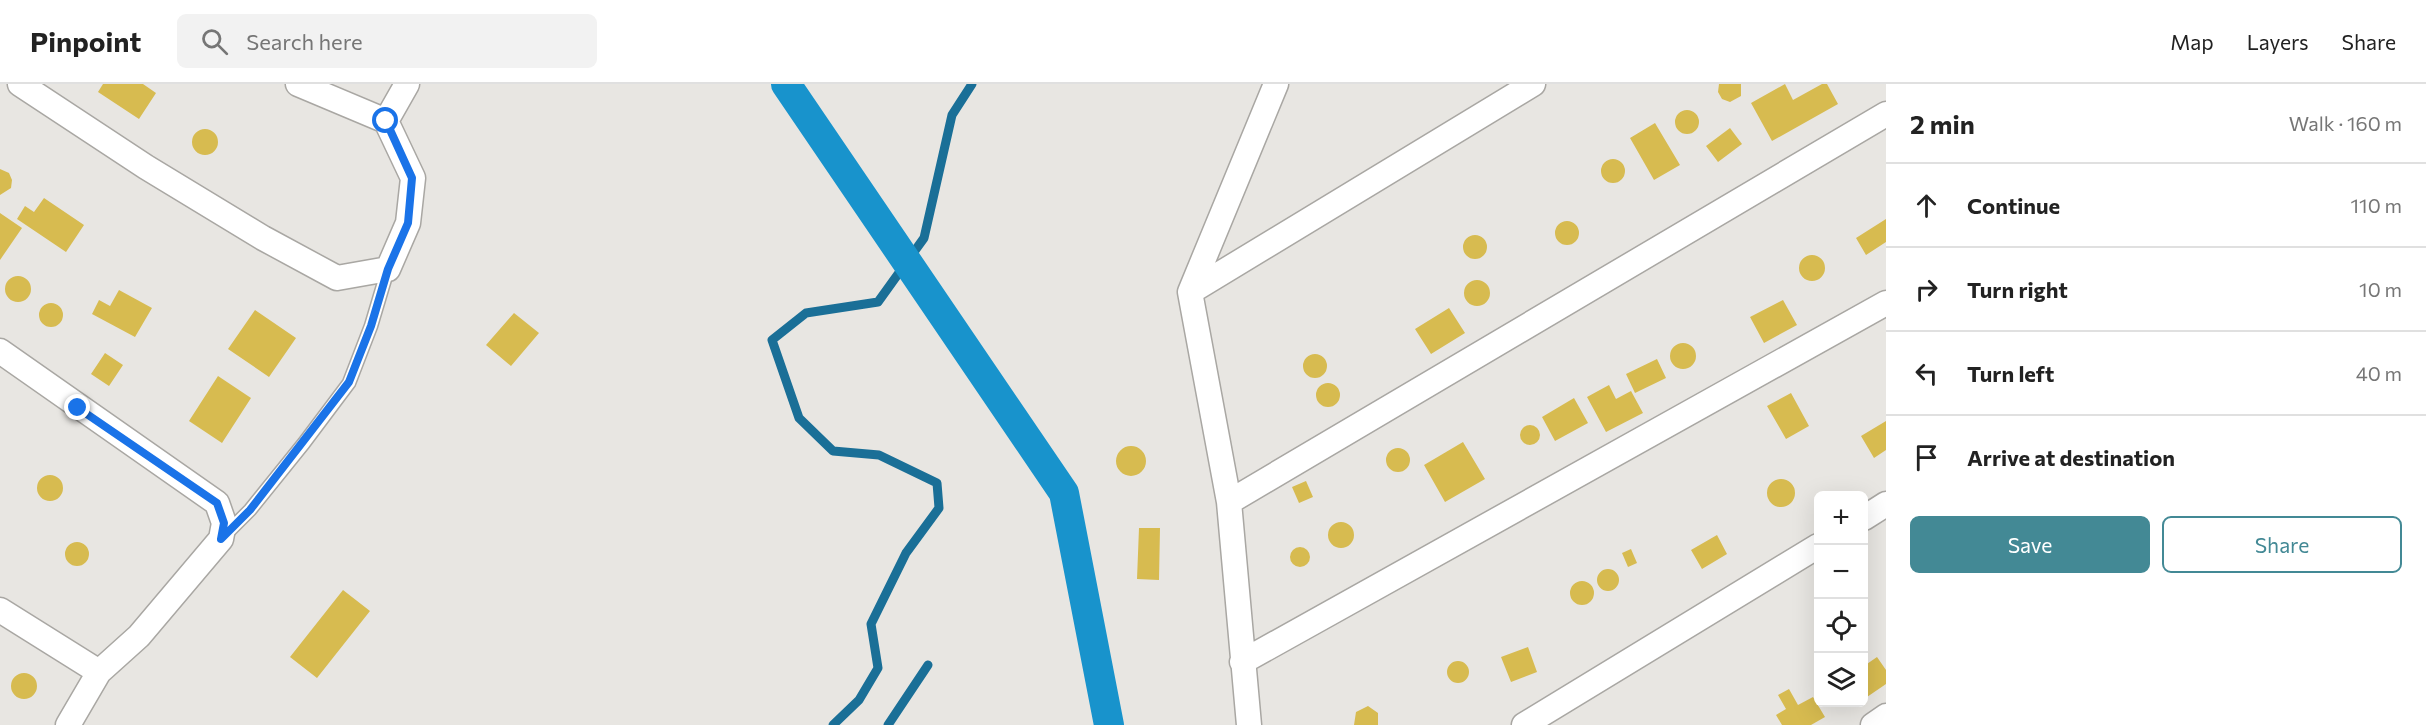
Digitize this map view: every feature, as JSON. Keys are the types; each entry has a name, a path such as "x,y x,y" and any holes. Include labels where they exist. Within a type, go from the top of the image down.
{"street":[{"path":"20,84 156,173 263,238 336,278 388,269 408,223 412,178 386,121 298,84"},
{"path":"386,121 407,84"},
{"path":"1249,725 1229,502 1190,292 1276,84"},
{"path":"1190,292 1533,84"},
{"path":"1229,502 1886,114"},
{"path":"1242,662 1886,303"},
{"path":"0,351 217,503 224,523 221,539 147,628 99,672 68,725"},
{"path":"1868,515 1886,504"},
{"path":"1524,725 1814,548"},
{"path":"0,610 99,672"},
{"path":"1873,725 1886,716"}],"lane":[{"path":"221,539 263,494 349,382 371,326 388,269"}],"building":[{"path":"103,84 143,84 156,93 139,119 98,92"},
{"path":"1719,84 1741,84 1741,96 1730,102 1722,99 1718,92"},
{"path":"1785,84 1793,100 1822,84 1827,84 1838,104 1772,141 1751,103"},
{"path":"1687,110 1696,113 1699,122 1696,131 1687,134 1678,131 1675,122 1678,113"},
{"path":"1655,123 1680,165 1654,180 1630,138"},
{"path":"1730,128 1742,144 1718,162 1706,146"},
{"path":"205,129 214,133 218,142 214,151 205,155 196,151 192,142 196,133"},
{"path":"1613,159 1622,162 1625,171 1622,180 1613,183 1604,180 1601,171 1604,162"},
{"path":"0,169 9,173 12,180 11,188 0,195"},
{"path":"44,198 84,225 66,252 17,219 25,206 34,212"},
{"path":"0,213 22,228 0,260"},
{"path":"1886,219 1886,242 1866,255 1856,238"},
{"path":"1567,221 1576,224 1579,233 1576,242 1567,245 1558,242 1555,233 1558,224"},
{"path":"1475,235 1484,238 1487,247 1484,256 1475,259 1466,256 1463,247 1466,238"},
{"path":"1812,255 1821,259 1825,268 1821,277 1812,281 1803,277 1799,268 1803,259"},
{"path":"18,276 27,280 31,289 27,298 18,302 9,298 5,289 9,280"},
{"path":"1477,280 1486,284 1490,293 1486,302 1477,306 1468,302 1464,293 1468,284"},
{"path":"119,290 152,308 135,337 92,314 99,300 110,306"},
{"path":"1783,300 1797,325 1764,343 1750,317"},
{"path":"51,303 56,304 62,310 62,320 56,326 51,327 46,326 40,320 39,315 40,310 46,304"},
{"path":"1449,308 1465,333 1431,354 1415,329"},
{"path":"255,310 296,338 269,377 228,349"},
{"path":"514,313 539,333 511,366 486,345"},
{"path":"1683,343 1692,347 1696,356 1692,365 1683,369 1674,365 1670,356 1674,347"},
{"path":"105,353 123,365 109,386 91,374"},
{"path":"1315,354 1324,357 1327,366 1324,375 1315,378 1306,375 1303,366 1306,357"},
{"path":"1657,359 1666,378 1635,393 1626,374"},
{"path":"218,376 251,398 222,443 189,421"},
{"path":"1328,383 1337,386 1340,395 1337,404 1328,407 1319,404 1316,395 1319,386"},
{"path":"1609,385 1616,399 1631,391 1643,413 1606,432 1587,397"},
{"path":"1791,393 1809,426 1786,439 1767,406"},
{"path":"1574,398 1588,423 1555,441 1542,417"},
{"path":"1886,421 1886,450 1874,458 1861,436"},
{"path":"1530,425 1537,428 1540,435 1537,442 1530,445 1523,442 1520,435 1523,428"},
{"path":"1463,442 1485,479 1445,502 1424,465"},
{"path":"1131,446 1142,450 1146,461 1142,472 1131,476 1120,472 1116,461 1120,450"},
{"path":"1398,448 1406,452 1410,460 1406,468 1398,472 1390,468 1386,460 1390,452"},
{"path":"50,475 59,479 63,488 59,497 50,501 41,497 37,488 41,479"},
{"path":"1781,479 1791,483 1795,493 1791,503 1781,507 1771,503 1767,493 1771,483"},
{"path":"1306,481 1313,497 1299,503 1292,487"},
{"path":"1341,522 1350,526 1354,535 1350,544 1341,548 1332,544 1328,535 1332,526"},
{"path":"1139,528 1160,528 1159,580 1137,579"},
{"path":"1717,535 1727,554 1702,569 1691,550"},
{"path":"77,542 82,543 88,549 88,559 82,565 77,566 72,565 66,559 65,554 66,549 72,543"},
{"path":"1300,547 1307,550 1310,557 1307,564 1300,567 1293,564 1290,557 1293,550"},
{"path":"1631,549 1637,563 1628,567 1622,553"},
{"path":"1608,569 1616,572 1619,580 1616,588 1608,591 1600,588 1597,580 1600,572"},
{"path":"1582,581 1590,585 1594,593 1590,601 1582,605 1574,601 1570,593 1574,585"},
{"path":"343,590 370,611 317,678 290,657"},
{"path":"1528,647 1537,672 1511,682 1501,657"},
{"path":"1877,657 1886,670 1886,684 1868,696 1868,663"},
{"path":"1454,661 1462,661 1469,668 1469,676 1462,683 1454,683 1447,676 1447,668"},
{"path":"24,673 33,677 37,686 33,695 24,699 15,695 11,686 15,677"},
{"path":"1789,689 1798,705 1813,697 1814,707 1819,707 1825,717 1811,725 1782,725 1776,715 1786,709 1778,695"},
{"path":"1368,706 1378,713 1378,725 1354,725 1356,712"}],"waterway":[{"path":"786,84 1064,493 1109,725"},
{"path":"833,725 859,700 878,668 871,624 906,553 939,508 937,483 879,455 833,451 799,418 772,340 806,313 878,302 924,238 952,115 972,84"},
{"path":"888,725 928,665"}],"route":[{"path":"78,408 217,503 224,523 221,539 250,510 349,382 371,326 388,269 408,223 412,178 386,121"}]}
